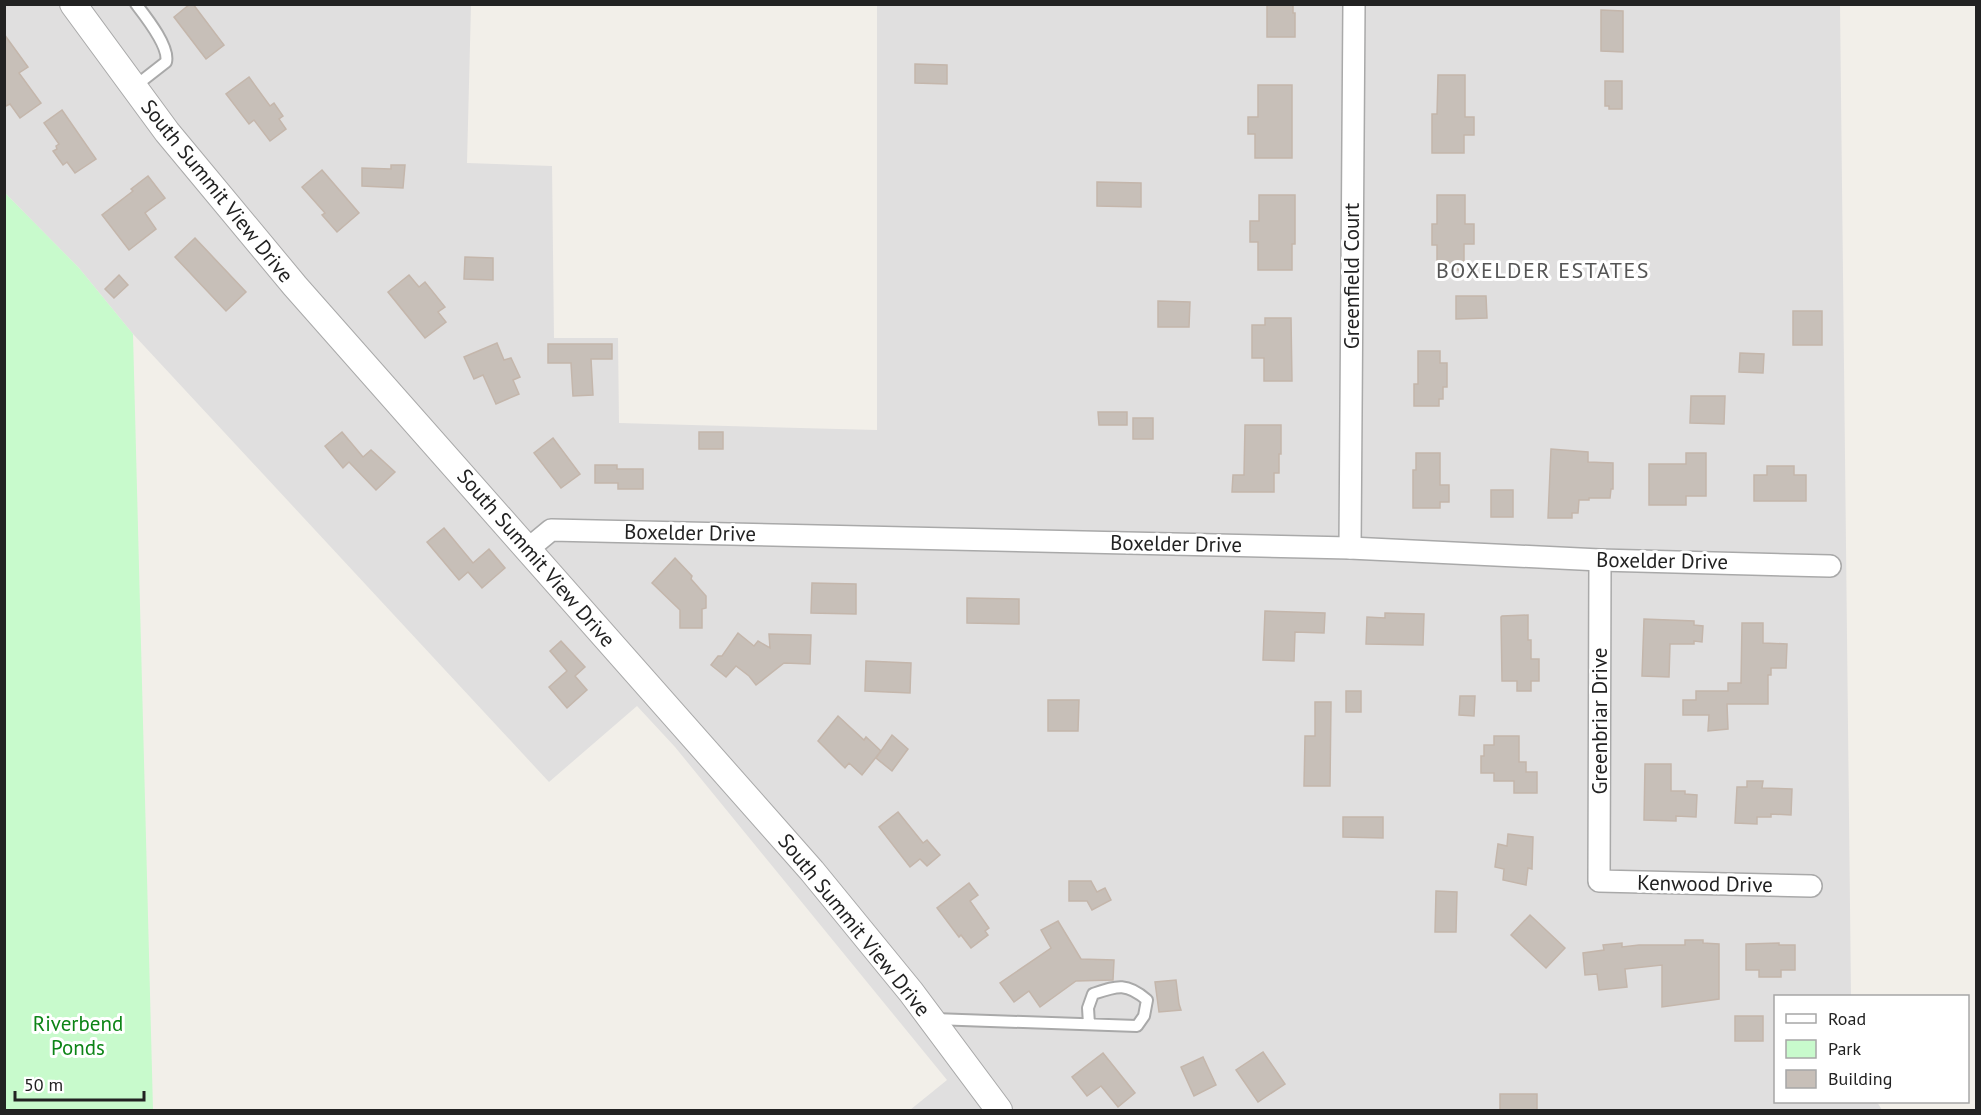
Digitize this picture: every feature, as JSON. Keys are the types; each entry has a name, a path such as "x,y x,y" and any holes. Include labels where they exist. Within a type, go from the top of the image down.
{"street":[{"name":"South Summit View Drive","path":"73,4 167,132 295,286 812,871 911,992 999,1110"},
{"name":"Greenfield Court","path":"1350,548 1354,4"},
{"name":"Boxelder Drive","path":"528,549 551,530 1350,548 1600,560 1830,566"},
{"name":"Greenbriar Drive","path":"1599,881 1600,560"},
{"name":"Kenwood Drive","path":"1599,881 1811,886"}],"lane":[{"path":"134,87 166,62 168,56 164,46 136,4"},
{"path":"931,1019 1137,1026 1144,1016 1147,1000 1134,989 1121,987 1093,994 1088,1008 1089,1024"}],"shaded area":[{"path":"4,5 471,5 467,163 552,166 554,338 618,338 619,423 877,430 877,5 1840,5 1851,995 1774,995 1774,1103 1878,1103 1882,1110 910,1110 947,1080 675,747 637,706 549,782 133,334 79,268 5,193"}],"green space":[{"name":"Riverbend Ponds","path":"5,193 79,268 133,334 153,1110 5,1110"}],"building":[{"path":"193,4 224,45 206,59 174,17"},
{"path":"1267,4 1293,4 1295,37 1267,37"},
{"path":"1601,10 1623,11 1623,52 1601,51"},
{"path":"4,34 28,67 19,73 41,103 20,118 10,104 4,107"},
{"path":"915,64 947,65 947,84 915,83"},
{"path":"1438,75 1465,75 1465,117 1474,117 1474,135 1464,135 1464,153 1432,153 1432,114 1437,114"},
{"path":"249,77 270,106 274,103 283,116 279,119 286,129 270,141 254,120 249,124 226,94"},
{"path":"1605,81 1622,81 1622,109 1609,109 1609,106 1605,106"},
{"path":"1258,85 1292,85 1292,158 1255,158 1255,134 1248,134 1248,117 1258,117"},
{"path":"62,110 96,159 75,173 67,162 63,165 53,151 59,144 44,123"},
{"path":"391,165 405,165 403,188 362,186 362,168 391,169"},
{"path":"322,170 359,213 337,232 322,215 325,213 302,187"},
{"path":"148,176 165,198 145,213 156,229 129,250 102,215"},
{"path":"1097,182 1141,183 1141,207 1097,206"},
{"path":"1259,195 1295,195 1295,244 1292,244 1292,270 1258,270 1258,242 1250,242 1250,221 1259,221"},
{"path":"1437,195 1465,195 1465,224 1474,224 1474,244 1464,244 1464,270 1437,270 1437,245 1432,245 1432,224 1437,224"},
{"path":"195,238 246,292 226,311 175,257"},
{"path":"465,257 493,258 493,280 464,279"},
{"path":"119,275 128,285 114,298 105,289"},
{"path":"409,275 419,287 425,282 445,307 438,312 446,322 425,338 388,292"},
{"path":"1456,296 1486,296 1487,318 1456,319"},
{"path":"1158,301 1190,302 1189,327 1158,327"},
{"path":"1793,311 1822,311 1822,345 1793,345"},
{"path":"1265,318 1291,318 1292,381 1264,381 1264,358 1252,358 1252,325 1265,325"},
{"path":"497,343 504,360 511,358 520,377 513,380 519,394 496,404 483,375 474,379 464,357"},
{"path":"548,344 612,344 612,359 591,359 593,395 573,396 571,363 548,363"},
{"path":"1418,351 1440,351 1440,363 1447,363 1447,387 1443,387 1443,399 1439,399 1439,406 1414,406 1414,384 1418,384"},
{"path":"1740,353 1764,354 1763,373 1739,372"},
{"path":"1691,396 1725,396 1724,424 1690,423"},
{"path":"1098,412 1127,412 1127,425 1099,425"},
{"path":"1133,418 1153,418 1153,439 1133,439"},
{"path":"1245,425 1281,425 1281,454 1279,454 1279,473 1274,473 1274,492 1232,492 1233,475 1244,475"},
{"path":"342,432 363,457 371,450 395,472 376,490 349,462 343,468 325,446"},
{"path":"699,432 723,432 723,449 699,449"},
{"path":"553,438 580,474 561,488 534,453"},
{"path":"1551,449 1588,452 1588,462 1613,463 1613,489 1611,489 1610,498 1579,500 1578,513 1572,513 1572,518 1548,518"},
{"path":"1416,453 1440,453 1440,485 1449,485 1449,502 1440,502 1440,508 1413,508 1413,470 1416,470"},
{"path":"1686,453 1706,453 1706,496 1686,496 1686,505 1649,505 1649,464 1686,464"},
{"path":"595,465 617,465 617,469 643,469 643,489 618,489 618,483 595,483"},
{"path":"1767,466 1794,466 1794,475 1806,475 1806,501 1754,501 1754,475 1767,475"},
{"path":"1491,490 1513,490 1513,517 1491,517"},
{"path":"444,528 473,563 489,549 505,568 482,588 468,572 459,580 427,542"},
{"path":"675,558 706,596 706,608 702,609 702,628 680,628 680,610 652,583"},
{"path":"812,583 856,584 856,614 811,613"},
{"path":"967,598 1019,599 1019,624 967,623"},
{"path":"1265,611 1325,613 1324,633 1295,632 1294,661 1263,660"},
{"path":"1385,613 1424,614 1423,645 1366,644 1367,617 1385,618"},
{"path":"1528,615 1531,659 1539,659 1539,681 1531,681 1531,691 1517,691 1517,681 1502,681 1501,617"},
{"path":"1644,619 1694,621 1694,625 1703,626 1702,642 1670,644 1669,677 1642,676"},
{"path":"1742,623 1763,623 1763,643 1787,644 1786,668 1771,668 1771,675 1768,675 1768,704 1727,704 1728,729 1708,731 1709,715 1683,715 1683,700 1696,700 1696,691 1728,691 1728,683 1741,683"},
{"path":"738,633 754,646 758,641 770,648 769,634 811,635 810,664 784,663 756,685 736,666 726,677 711,665 718,656 722,656"},
{"path":"561,641 585,667 575,676 587,690 567,708 549,687 567,671 550,651"},
{"path":"866,661 911,663 910,693 865,691"},
{"path":"1346,691 1361,691 1361,712 1346,712"},
{"path":"1460,696 1475,696 1474,716 1459,715"},
{"path":"1048,700 1079,700 1078,731 1048,731"},
{"path":"1315,702 1331,702 1330,786 1304,786 1305,736 1315,736"},
{"path":"838,716 864,740 866,737 881,751 862,775 849,763 845,768 818,741"},
{"path":"892,735 908,749 892,771 876,758"},
{"path":"1494,736 1519,736 1519,762 1526,762 1526,772 1537,772 1537,793 1514,793 1514,781 1494,781 1494,773 1481,773 1481,756 1484,756 1484,745 1494,745"},
{"path":"1645,764 1671,764 1671,791 1685,791 1685,794 1697,795 1696,817 1676,816 1676,821 1644,820"},
{"path":"1747,781 1763,781 1762,788 1792,789 1791,815 1771,814 1771,817 1757,817 1757,824 1735,823 1737,787 1747,787"},
{"path":"898,812 923,843 927,840 940,855 927,866 920,859 910,867 879,827"},
{"path":"1343,817 1383,817 1383,838 1343,837"},
{"path":"1508,834 1533,837 1532,869 1528,868 1526,885 1503,880 1504,869 1495,867 1498,844 1507,846"},
{"path":"1069,881 1091,881 1097,892 1105,888 1111,900 1092,910 1087,901 1069,901"},
{"path":"969,883 978,895 970,901 989,928 985,931 988,935 971,948 961,935 959,937 937,908"},
{"path":"1436,891 1457,892 1456,932 1435,932"},
{"path":"1530,915 1565,948 1546,968 1511,935"},
{"path":"1058,921 1081,959 1114,960 1113,980 1076,981 1040,1007 1029,991 1014,1002 1000,983 1051,948 1041,930"},
{"path":"1685,940 1703,940 1703,943 1719,944 1719,999 1662,1007 1662,965 1625,969 1627,987 1599,990 1597,974 1585,975 1583,953 1604,950 1603,945 1622,943 1622,947 1685,945"},
{"path":"1779,943 1779,945 1795,945 1795,970 1781,970 1781,977 1759,977 1759,970 1746,970 1746,944"},
{"path":"1176,980 1181,1010 1159,1012 1155,982"},
{"path":"1735,1016 1763,1016 1763,1041 1735,1041"},
{"path":"1263,1052 1285,1084 1258,1102 1236,1070"},
{"path":"1103,1053 1135,1093 1118,1107 1101,1086 1087,1096 1072,1077"},
{"path":"1203,1057 1216,1085 1194,1096 1181,1067"},
{"path":"1500,1094 1537,1094 1537,1110 1500,1110"}],"district":[{"name":"BOXELDER ESTATES","path":"1543,270"}]}
